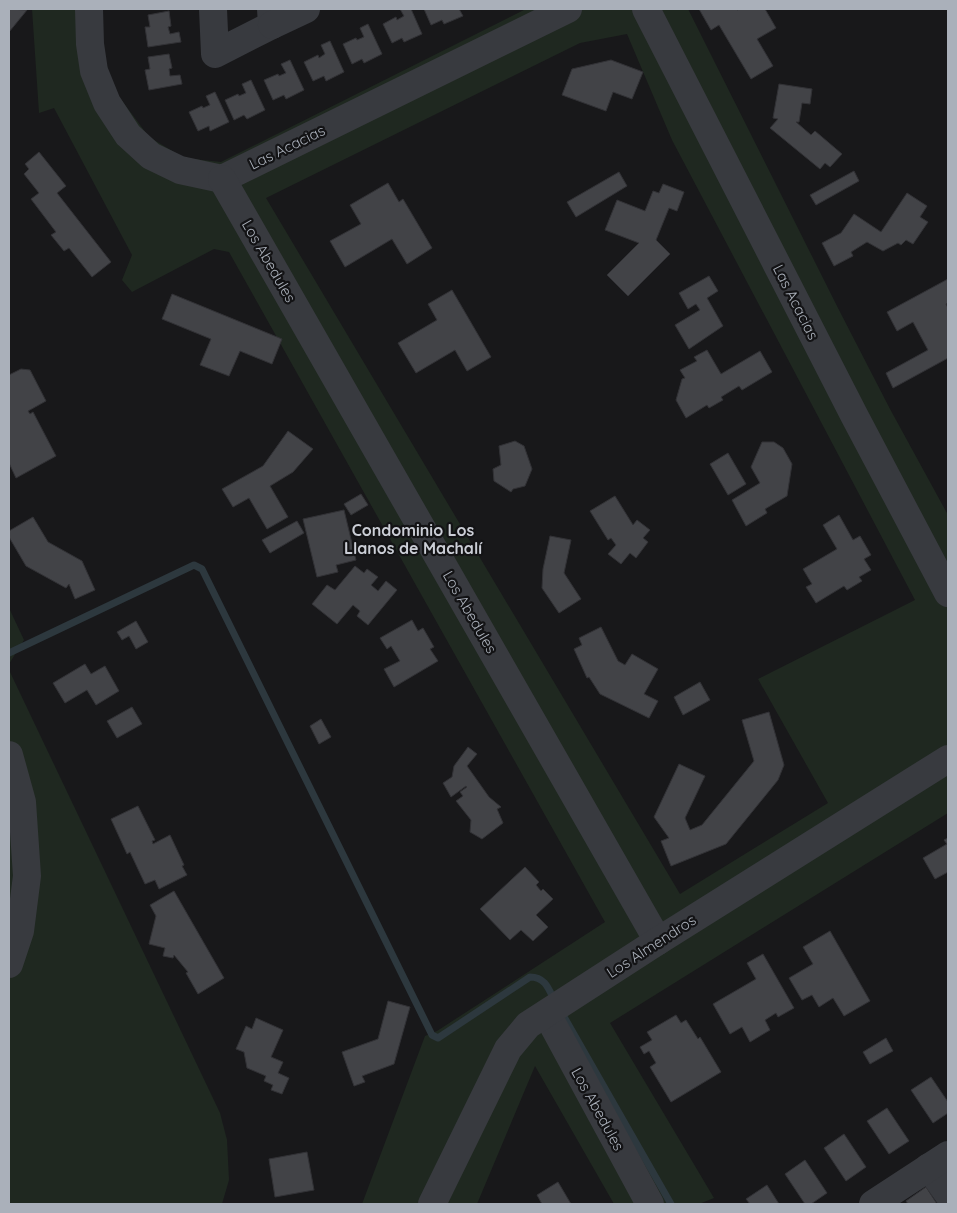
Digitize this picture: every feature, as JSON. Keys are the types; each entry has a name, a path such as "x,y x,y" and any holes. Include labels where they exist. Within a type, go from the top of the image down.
{"street":[{"path":"88,9 94,71 107,103 128,135 151,156 180,170 222,179"},
{"path":"213,9 215,54 271,17 306,9"},
{"name":"Las Acacias","path":"222,179 568,9"},
{"name":"Las Acacias","path":"646,9 849,406 948,593"},
{"name":"Los Abedules","path":"222,179 658,941"},
{"path":"9,756 22,802 27,876 20,931 9,964"},
{"name":"Los Almendros","path":"432,1204 508,1049 528,1026 658,941 948,759"},
{"name":"Los Abedules","path":"547,1014 650,1204"},
{"path":"873,1204 939,1161 948,1194"}],"shaded area":[{"path":"32,9 101,9 101,45 114,90 149,137 184,158 221,162 526,9 688,9 839,310 948,515 948,813 610,1023 714,1198 699,1204 614,1204 535,1066 477,1204 362,1204 425,1036 437,1031 605,922 229,252 214,249 132,292 122,280 132,255 54,108 39,113","holes":["627,34 672,140 915,600 758,679 828,803 680,894 266,198 580,43"]},
{"path":"9,608 24,640 9,664"},
{"path":"9,670 220,1113 227,1140 229,1180 222,1204 9,1204"}],"building":[{"path":"9,9 27,10 9,32"},
{"path":"400,9 411,9 422,34 404,42 402,38 392,43 383,24 396,17 397,20 404,16"},
{"path":"424,9 459,9 463,16 444,24 442,20 431,25"},
{"path":"699,9 765,9 776,28 757,39 773,66 751,79 719,25 711,30"},
{"path":"169,11 171,26 168,27 170,34 179,32 181,42 148,47 145,27 150,27 148,15"},
{"path":"368,24 382,54 364,63 362,59 352,64 343,44 356,38 357,40 364,37 360,28"},
{"path":"330,41 344,72 326,81 324,76 313,81 304,62 318,55 319,58 325,54 321,45"},
{"path":"169,54 172,68 169,69 170,76 180,75 182,84 149,90 145,70 150,69 148,57"},
{"path":"290,60 304,90 286,99 284,95 273,100 264,80 286,73 281,64"},
{"path":"611,60 643,72 632,99 613,92 606,111 562,95 572,69"},
{"path":"251,80 265,110 247,119 244,115 234,120 225,100 238,94 239,96 246,93 242,84"},
{"path":"779,84 812,89 810,104 802,103 799,122 796,122 811,135 815,131 842,154 830,167 825,163 820,169 770,128 778,119 773,118"},
{"path":"215,92 229,122 210,131 209,126 198,131 189,112 202,106 203,108 210,105 206,96"},
{"path":"39,152 66,186 57,193 111,262 92,277 69,248 64,251 51,235 56,232 31,199 39,193 24,174 29,169 25,164"},
{"path":"854,171 859,181 816,205 810,195"},
{"path":"619,172 627,186 576,217 567,202"},
{"path":"388,183 399,202 403,199 432,248 407,264 392,239 345,267 330,241 361,224 350,205"},
{"path":"663,184 684,192 677,211 669,208 656,240 670,254 628,296 607,275 639,243 605,230 617,200 645,211 653,191 659,193"},
{"path":"907,193 927,206 920,217 928,222 913,244 906,240 901,245 898,243 883,251 867,242 851,252 853,256 834,266 822,243 841,233 854,214 881,232"},
{"path":"709,276 718,291 707,298 723,326 689,349 675,325 700,310 696,304 688,309 679,293"},
{"path":"948,279 948,303 946,304 948,308 948,358 893,388 886,373 928,350 913,322 897,331 887,312"},
{"path":"452,290 491,357 467,371 455,350 416,373 398,343 437,320 428,304"},
{"path":"172,294 282,339 272,364 240,351 229,376 200,365 211,339 162,319"},
{"path":"707,350 721,374 760,351 772,372 742,390 739,386 721,397 723,400 709,408 707,405 686,418 676,400 682,379 685,378 680,370 697,361 694,357"},
{"path":"21,369 30,370 46,401 28,411 30,414 33,412 56,456 16,478 9,463 9,375"},
{"path":"288,431 313,449 293,472 270,486 288,517 267,529 249,498 233,507 222,489 263,466"},
{"path":"515,441 524,446 532,469 525,486 513,489 511,492 494,481 493,469 501,465 499,446"},
{"path":"762,442 774,442 783,448 792,464 787,496 765,509 767,513 746,526 732,500 760,483 751,467"},
{"path":"728,453 746,484 728,495 710,464"},
{"path":"361,494 368,505 351,515 344,504"},
{"path":"615,496 633,525 637,520 650,530 643,538 648,542 636,558 630,553 621,564 608,554 616,545 611,538 608,540 590,511"},
{"path":"344,510 356,560 336,565 338,572 317,577 303,519"},
{"path":"839,515 853,540 860,536 871,555 864,559 871,570 859,577 862,581 847,590 844,586 816,603 806,587 812,584 803,569 837,549 823,525"},
{"path":"33,517 48,542 82,561 95,590 75,599 69,584 66,588 26,566 9,537 9,531"},
{"path":"297,521 304,533 270,553 262,540"},
{"path":"550,536 571,540 564,573 581,599 559,613 542,588 543,569"},
{"path":"355,566 364,573 367,569 378,577 371,585 378,591 386,581 397,590 368,625 357,616 360,611 353,605 337,624 312,604 327,585 335,590"},
{"path":"412,620 418,631 423,628 434,647 430,649 438,661 394,687 384,669 400,661 391,646 387,649 380,638"},
{"path":"136,621 148,642 136,649 129,636 122,640 117,632"},
{"path":"601,627 618,661 625,665 632,654 658,669 644,694 658,701 649,718 600,694 589,677 587,678 574,649 582,645 579,638"},
{"path":"85,664 91,674 105,666 119,691 96,705 87,690 65,703 53,683"},
{"path":"700,682 710,700 683,715 674,697"},
{"path":"132,707 142,724 117,738 107,721"},
{"path":"769,712 784,765 778,780 726,844 671,866 661,841 669,838 654,817 679,764 705,776 685,818 690,830 702,825 754,761 742,720"},
{"path":"321,719 331,737 319,744 310,726"},
{"path":"468,747 477,754 467,766 489,797 501,807 497,809 503,823 482,839 470,832 471,820 456,801 463,796 460,792 467,787 451,797 443,783 452,777 454,766"},
{"path":"138,806 155,840 152,841 153,844 170,835 187,875 159,889 155,880 145,884 130,852 127,854 111,819"},
{"path":"948,838 948,872 935,879 923,858 947,844 944,840"},
{"path":"525,867 539,882 536,885 541,891 543,889 553,899 536,915 548,927 533,941 521,930 510,940 480,909"},
{"path":"174,891 224,978 198,994 186,973 188,972 174,955 173,958 163,956 165,948 149,944 156,916 150,905"},
{"path":"830,931 870,1001 844,1016 833,998 819,1007 812,995 802,1000 789,978 813,964 803,947"},
{"path":"763,954 794,1008 778,1017 776,1013 765,1020 770,1030 750,1042 742,1027 730,1034 713,1004 756,979 747,963"},
{"path":"388,1001 410,1007 394,1064 362,1076 365,1082 354,1086 342,1052 378,1039"},
{"path":"676,1015 681,1023 686,1020 698,1039 700,1037 721,1072 671,1102 650,1067 656,1063 649,1051 644,1054 640,1047 652,1040 647,1032"},
{"path":"256,1018 283,1030 271,1057 283,1062 278,1073 289,1078 282,1094 271,1090 273,1085 264,1081 266,1076 247,1068 244,1052 236,1049 246,1026 252,1029"},
{"path":"886,1038 893,1051 870,1064 863,1052"},
{"path":"931,1077 948,1102 948,1113 933,1123 911,1090"},
{"path":"887,1108 909,1141 889,1154 867,1121"},
{"path":"844,1134 866,1167 846,1181 824,1148"},
{"path":"307,1152 314,1190 275,1197 269,1159"},
{"path":"805,1160 827,1193 811,1204 805,1204 785,1174"},
{"path":"558,1182 571,1204 542,1204 537,1195"},
{"path":"767,1185 779,1204 750,1204 746,1199"},
{"path":"926,1187 937,1204 908,1204 906,1201"}],"waterway":[{"path":"9,653 194,565 202,569 432,1035 438,1038 530,977 540,979 549,989 555,1002"},
{"path":"563,1015 671,1204"}],"district":[{"name":"Condominio Los Llanos de Machalí","path":"413,539"}]}
